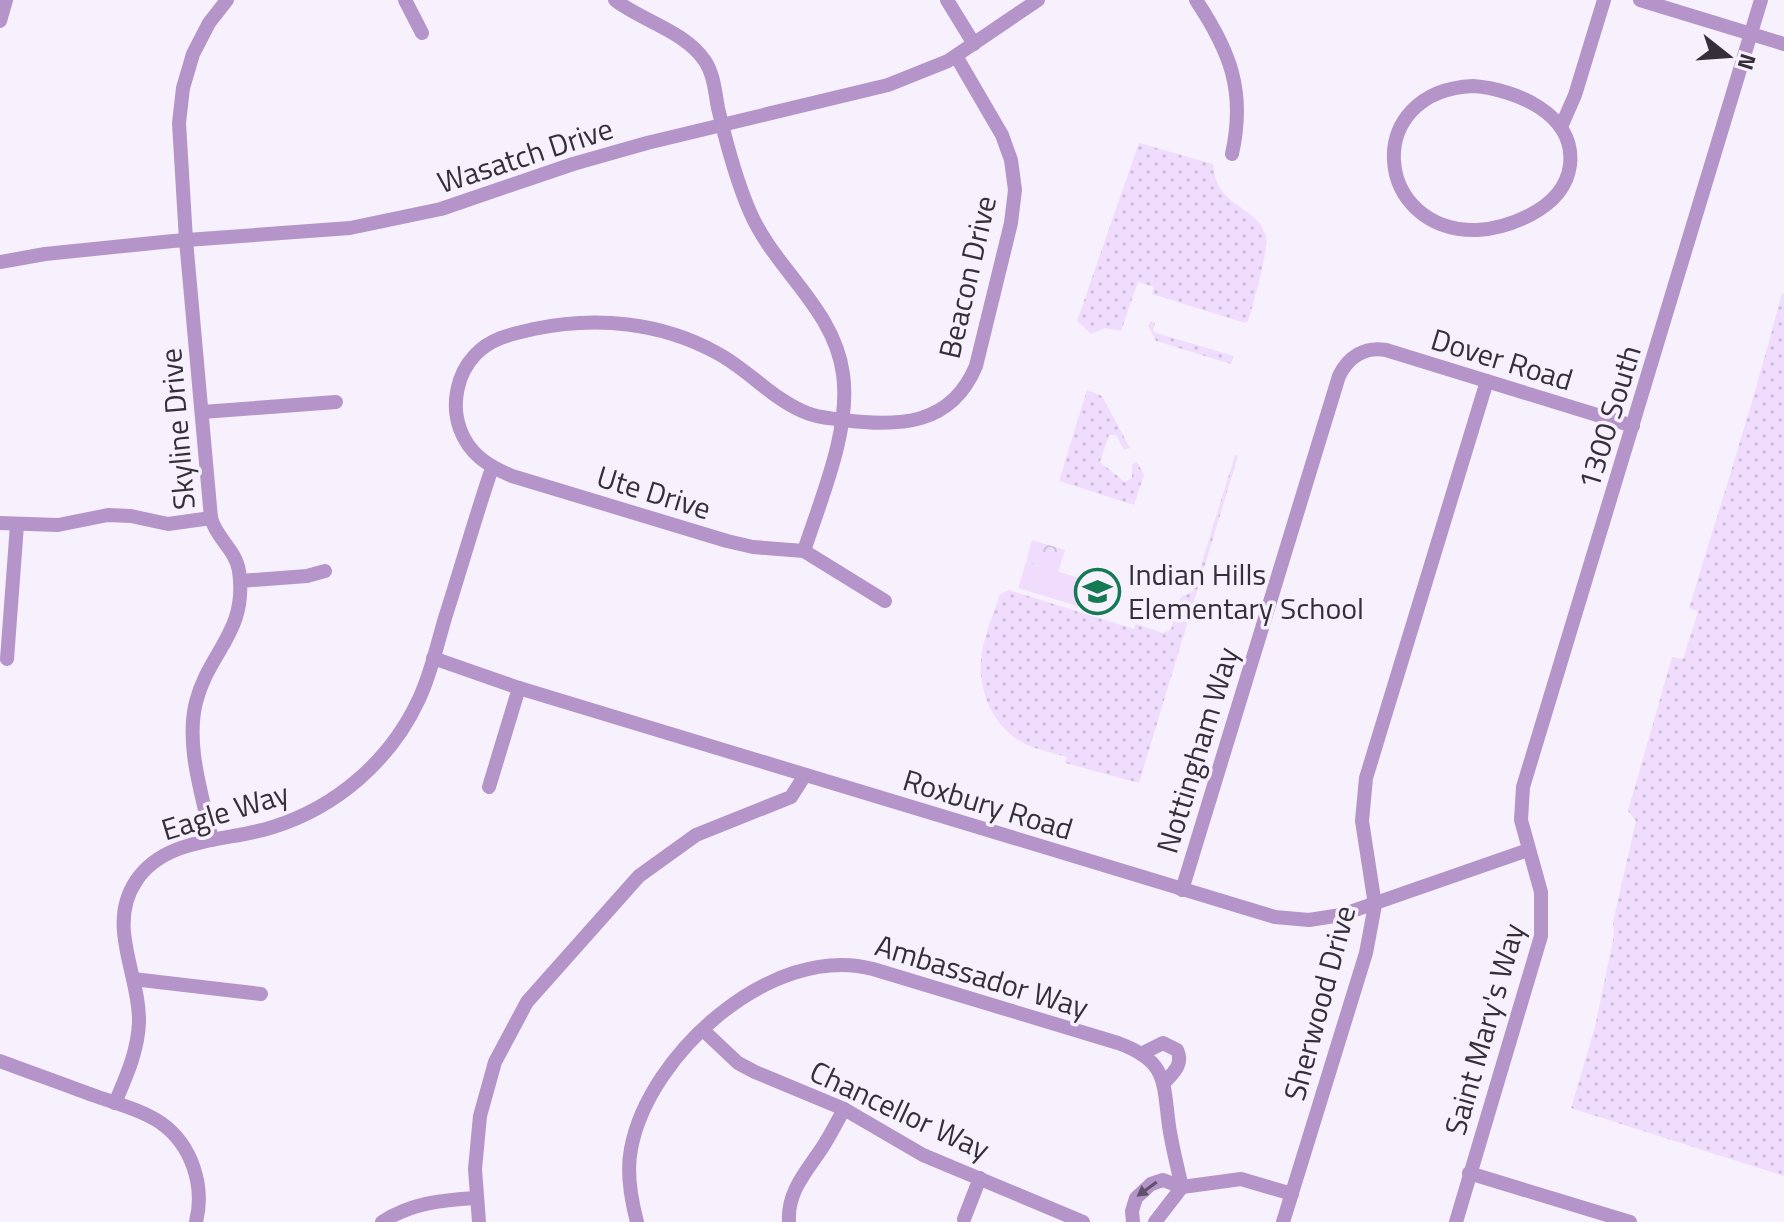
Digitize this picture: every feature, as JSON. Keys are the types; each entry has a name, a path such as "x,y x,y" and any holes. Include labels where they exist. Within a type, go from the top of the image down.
{"street":[{"path":"0,21 6,0"},
{"path":"405,0 422,33"},
{"path":"615,0 698,53 709,71 744,199 755,224 818,311 837,347 843,375 842,420 804,551 885,601"},
{"path":"947,0 974,44"},
{"name":"Wasatch Drive","path":"0,262 45,254 186,240 350,228 441,209 573,164 722,123 876,88 928,70 956,56 1038,0"},
{"path":"1196,0 1221,38 1234,74 1238,108 1232,154"},
{"path":"1561,127 1541,110 1510,93 1473,86 1445,89 1422,100 1404,120 1395,144 1395,171 1413,206 1432,221 1454,228 1477,230 1507,225 1545,206 1561,191 1570,161 1569,145 1561,127 1575,95 1604,0"},
{"path":"1640,0 1784,44"},
{"name":"1300 South","path":"1528,850 1521,820 1523,787 1761,0"},
{"name":"Skyline Drive","path":"212,840 195,757 194,713 206,675 235,623 240,602 240,581 234,555 211,518 179,140 180,105 193,54 225,1"},
{"name":"Beacon Drive","path":"492,468 472,451 460,429 456,404 461,377 471,360 490,343 551,325 611,322 677,335 732,361 791,406 810,415 876,425 927,417 960,393 972,376 979,356 1011,223 1014,181 1002,135 956,56"},
{"name":"Dover Road","path":"1356,355 1380,349 1633,426"},
{"name":"Nottingham Way","path":"1182,890 1339,376 1356,355"},
{"name":"Sherwood Drive","path":"1283,1222 1366,953 1375,905 1362,821 1366,778 1487,381"},
{"path":"202,412 336,402"},
{"name":"Ute Drive","path":"492,468 727,541 753,547 804,551"},
{"name":"Eagle Way","path":"115,1103 138,1039 139,1014 123,926 126,904 136,882 163,855 292,821 325,804 371,769 399,736 420,699 492,468"},
{"path":"0,523 58,525 108,515 131,516 168,524 211,518"},
{"path":"7,659 17,525"},
{"path":"240,581 307,576 325,571"},
{"name":"Roxbury Road","path":"433,658 519,688 1286,919 1330,918 1528,850"},
{"path":"489,787 519,688"},
{"path":"479,1222 477,1142 486,1088 505,1040 538,986 622,892 648,868 696,835 791,797 805,775"},
{"name":"Saint Mary's Way","path":"1456,1222 1541,936 1541,892 1528,850"},
{"name":"Ambassador Way","path":"637,1222 629,1163 640,1119 666,1071 728,1008 758,988 808,969 846,964 873,969 1118,1043 1141,1054 1156,1067 1164,1083 1169,1127 1182,1187"},
{"path":"133,979 261,994"},
{"name":"Chancellor Way","path":"704,1031 746,1068 844,1109 923,1155 1083,1222"},
{"name":"Ambassador Way","path":"1141,1054 1163,1043 1177,1050 1180,1057 1178,1067 1164,1083"},
{"path":"0,1061 159,1122 188,1155 198,1183 196,1222"},
{"path":"789,1222 789,1205 797,1185 844,1109"},
{"path":"1469,1173 1630,1222"},
{"path":"964,1219 980,1178"},
{"path":"1133,1222 1133,1204 1145,1188 1163,1180 1182,1187 1241,1179 1292,1194"},
{"path":"1155,1222 1182,1187"},
{"path":"382,1222 423,1203 476,1198"}],"green space":[{"path":"1139,143 1213,164 1221,190 1262,226 1266,236 1265,253 1245,323 1152,294 1154,287 1138,282 1121,331 1105,328 1091,334 1077,321"},
{"path":"1782,293 1784,1176 1571,1108 1595,1027 1614,935 1613,922 1636,821 1628,811 1672,657 1683,659 1698,611 1689,608"},
{"path":"1151,321 1155,323 1153,332 1234,356 1231,364 1156,341 1148,326"},
{"path":"1087,390 1102,396 1130,448 1124,450 1116,435 1109,435 1100,462 1125,482 1132,478 1132,464 1137,462 1144,475 1134,505 1059,481"},
{"path":"1235,455 1238,456 1139,783 1065,763 1067,757 1030,746 1014,737 997,720 982,685 984,643 1000,594 1009,590 1134,629 1136,624 1163,633 1171,629 1181,597 1193,591"},
{"path":"1032,540 1065,550 1058,572 1026,562"},
{"path":"1026,562 1109,587 1101,613 1018,588"}],"place":[{"name":"Indian Hills Elementary School","path":"1097,591"}]}
